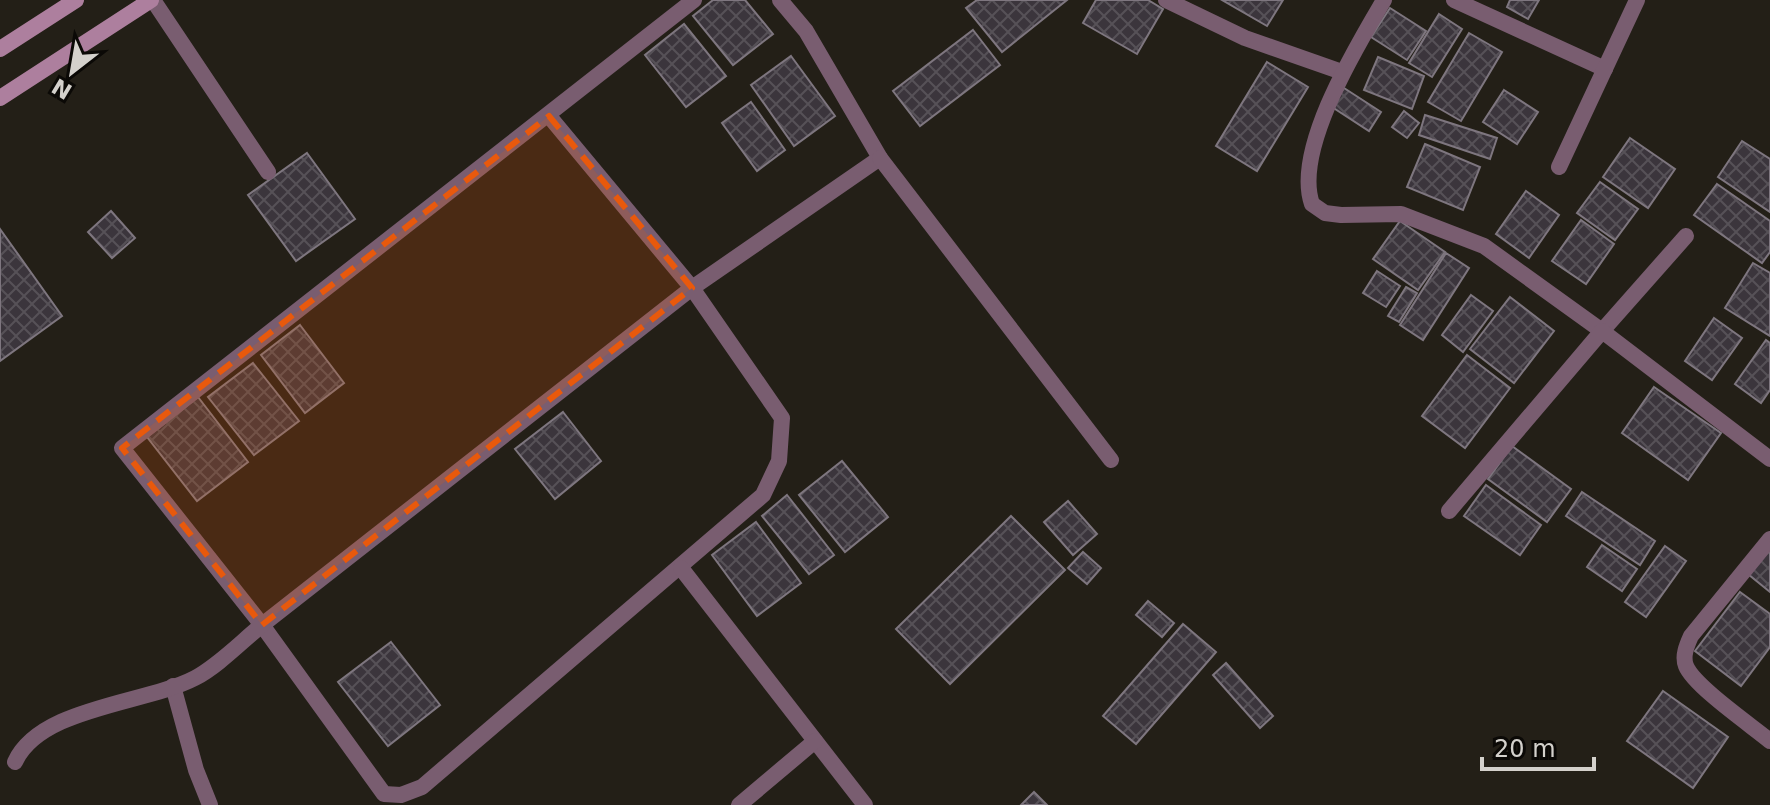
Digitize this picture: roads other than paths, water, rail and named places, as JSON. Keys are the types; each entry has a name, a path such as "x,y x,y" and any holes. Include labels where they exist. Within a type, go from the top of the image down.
{"main road":[{"path":"0,49 52,7 76,0"},
{"path":"0,98 152,0"}],"street":[{"path":"152,0 268,172"},
{"path":"549,116 692,288 782,418 779,461 763,495 422,787 401,795 384,794 262,625 122,448 694,0"},
{"path":"780,0 806,31 880,158 1111,460"},
{"path":"1166,0 1245,38 1342,72"},
{"path":"1384,0 1342,72 1322,122 1309,179 1312,204 1325,213 1341,215 1401,214 1484,246 1770,459"},
{"path":"1454,0 1605,69"},
{"path":"1559,167 1637,0"},
{"path":"15,762 19,753 62,719 196,678 692,288 880,158"},
{"path":"1449,511 1686,236"},
{"path":"1770,539 1691,636 1685,650 1686,666 1701,684 1770,741"},
{"path":"681,568 865,805"},
{"path":"173,686 196,770 210,805"},
{"path":"739,805 815,741"}]}
